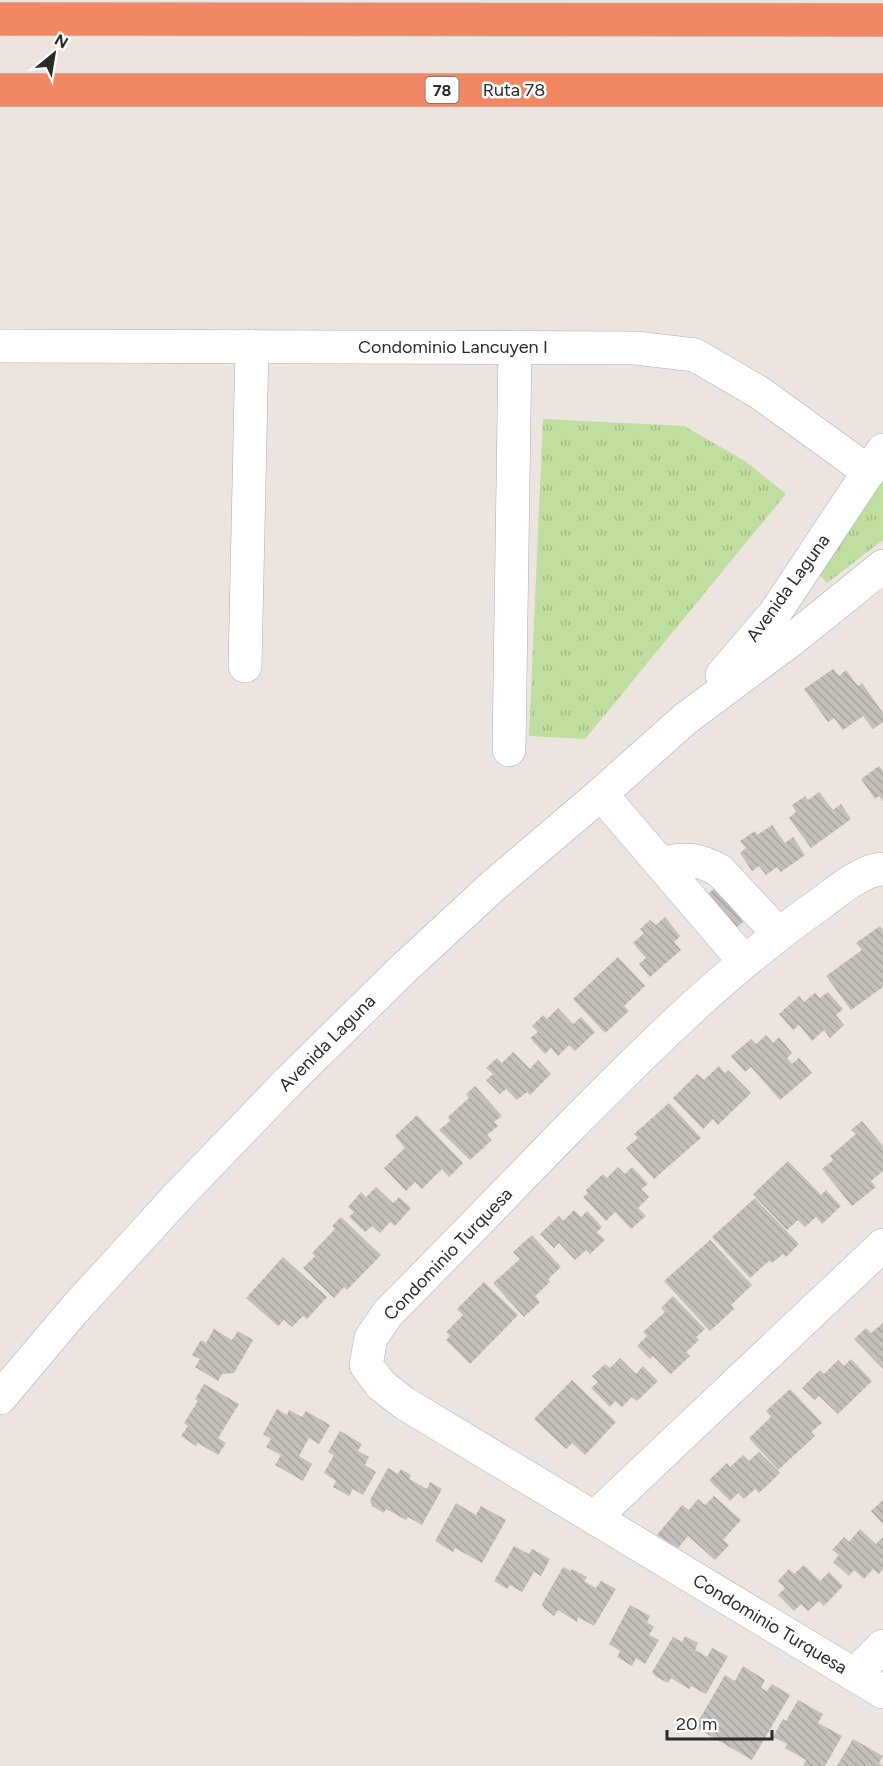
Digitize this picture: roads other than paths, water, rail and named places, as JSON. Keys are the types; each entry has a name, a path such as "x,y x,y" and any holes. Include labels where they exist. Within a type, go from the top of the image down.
{"highway":[{"path":"0,20 883,20"},
{"name":"Ruta 78","path":"0,90 883,90"}],"street":[{"name":"Condominio Lancuyen I","path":"0,346 636,348 695,355 876,461"},
{"path":"245,666 252,346"},
{"path":"509,750 515,347"},
{"name":"Avenida Laguna","path":"685,719 775,613 876,461"},
{"name":"Avenida Laguna","path":"0,1398 127,1251 289,1081 401,971 494,885 685,719 794,638 883,566"},
{"path":"601,794 744,961"},
{"path":"661,864 686,859 698,860 710,865 720,871 778,933"},
{"name":"Condominio Turquesa","path":"883,869 877,869 852,881 778,933 637,1059 388,1313 371,1338 366,1365 381,1385 404,1403 883,1692"},
{"path":"594,1518 883,1245"},
{"path":"854,1674 883,1646"}]}
